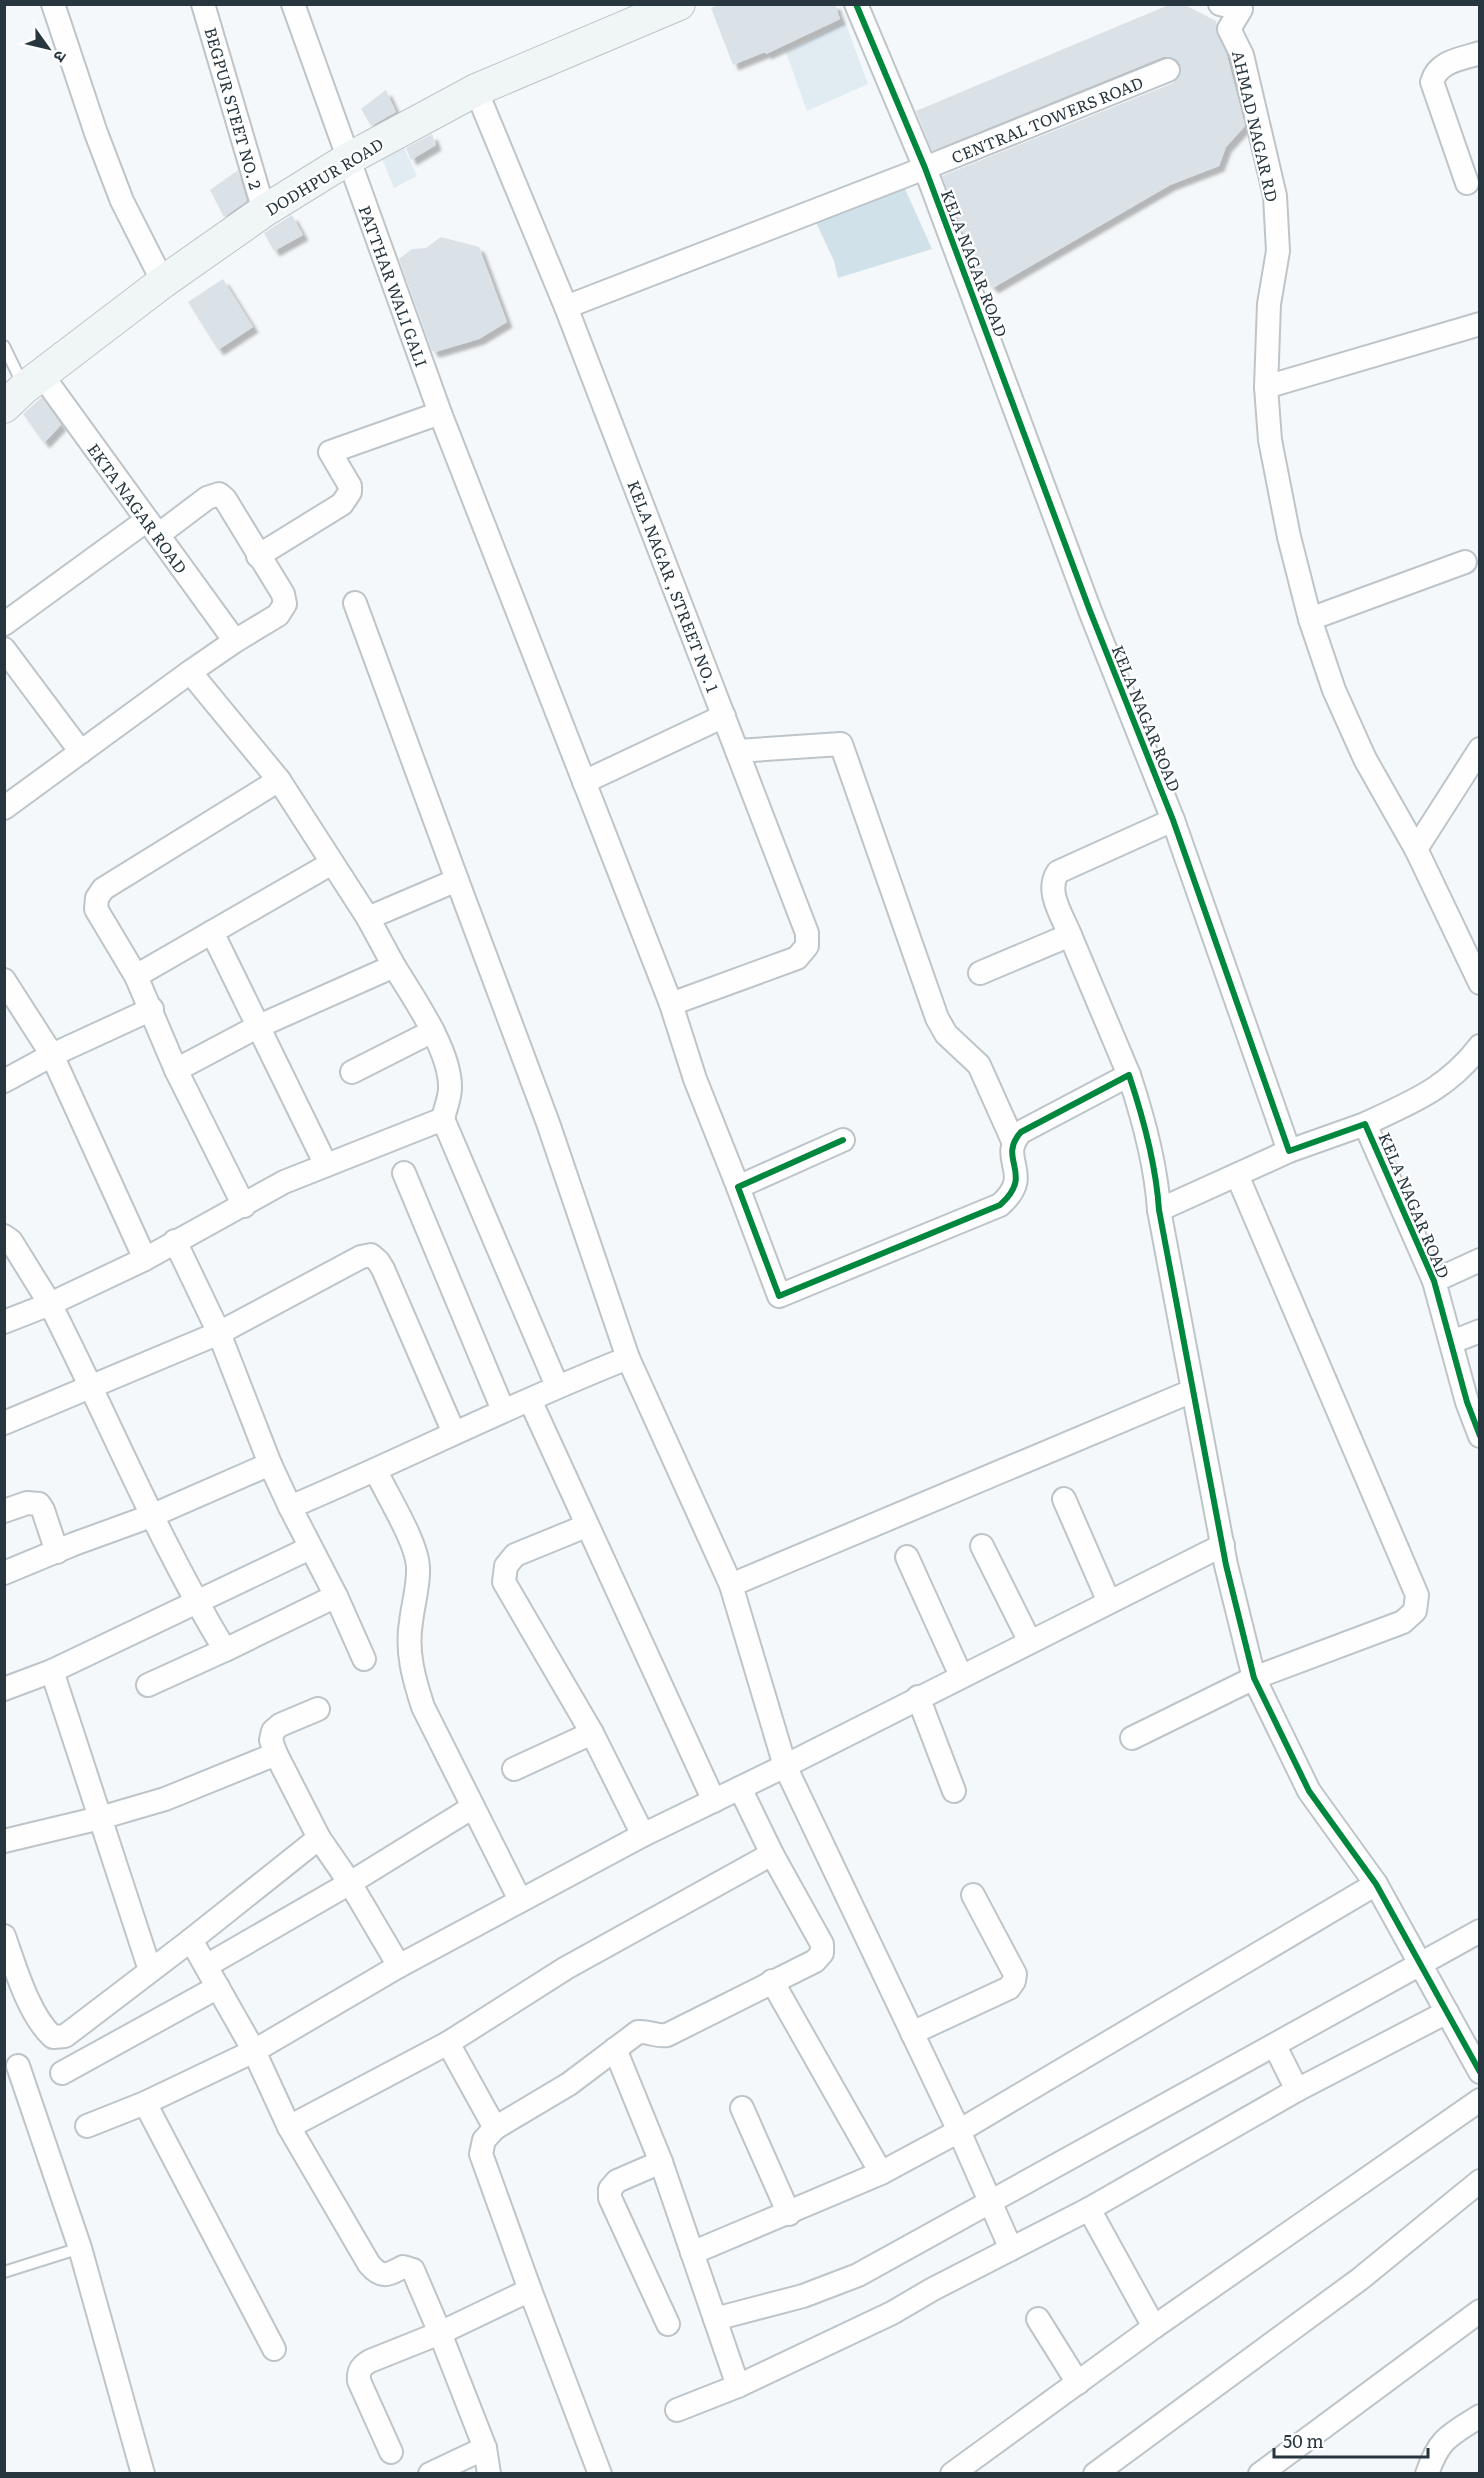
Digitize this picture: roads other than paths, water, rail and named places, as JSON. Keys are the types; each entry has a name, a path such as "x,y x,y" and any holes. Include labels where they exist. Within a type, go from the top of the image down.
{"street":[{"path":"53,4 96,133 122,201 163,282"},
{"name":"BEGPUR STEET NO. 2","path":"203,4 264,211"},
{"name":"PATTHAR WALI GALI","path":"293,4 440,413 671,1004 695,1079 779,1296 1000,1205 1011,1195 1017,1183 1011,1150 1013,1141"},
{"name":"DODHPUR ROAD","path":"24,390 163,282 264,211 348,159 476,90 679,4"},
{"name":"KELA NAGAR ROAD","path":"856,4 925,168 1090,611 1173,820 1289,1151 1365,1124 1434,1281 1467,1402 1479,1436"},
{"name":"AHMAD NAGAR RD","path":"1220,4 1241,9 1229,29 1242,55 1275,196 1278,251 1269,304 1266,387"},
{"path":"1467,183 1432,82 1434,73 1442,65 1479,53"},
{"name":"CENTRAL TOWERS ROAD","path":"566,307 925,168 1168,70"},
{"name":"KELA NAGAR , STREET NO. 1","path":"476,90 566,307 807,933 807,946 797,958 671,1004"},
{"path":"1479,324 1266,387 1274,462 1288,537 1310,619 1334,690 1365,759 1416,849 1479,982"},
{"name":"EKTA NAGAR ROAD","path":"24,390 152,528 235,641"},
{"path":"258,556 347,499 350,486 330,452 440,413"},
{"path":"4,624 152,528 207,498 219,494 225,499 283,594 285,604 278,615 190,672 4,808"},
{"path":"1310,619 1466,562"},
{"path":"355,603 548,1123 628,1358 731,1585 785,1766 959,2131 1011,2249"},
{"path":"8,661 81,752"},
{"path":"190,672 279,780 368,918 433,1030 445,1063 450,1087 443,1119 556,1386"},
{"path":"584,782 723,716"},
{"path":"737,751 841,744 937,1018 946,1034 979,1065 1013,1141 1021,1132 1130,1075"},
{"path":"1416,849 1479,750"},
{"path":"244,1206 176,1070 152,1009 136,976 96,909 97,898 103,889 279,780"},
{"path":"1173,820 1058,872 1052,880 1052,890 1130,1075 1145,1123 1192,1390 1223,1545 1254,1678 1309,1791 1376,1884 1447,2012 1476,2059"},
{"path":"136,976 332,863"},
{"path":"368,918 457,880"},
{"path":"212,932 326,1165"},
{"path":"980,973 1070,935"},
{"path":"176,1070 257,1027 394,966"},
{"path":"4,980 52,1055 145,1259"},
{"path":"4,1081 52,1055 152,1009"},
{"path":"351,1072 433,1030"},
{"path":"1365,1124 1434,1091 1464,1067 1479,1046"},
{"path":"4,1322 50,1304 145,1259 284,1182 443,1119"},
{"path":"738,1186 843,1140"},
{"path":"1159,1210 1289,1151"},
{"path":"404,1173 502,1410"},
{"path":"1132,1738 1254,1678 1403,1622 1415,1611 1417,1595 1237,1175"},
{"path":"4,1236 11,1241 50,1304 92,1386 151,1516 195,1601 225,1650"},
{"path":"175,1241 219,1333 270,1464 336,1596 364,1659"},
{"path":"4,1423 219,1333 361,1257 371,1256 383,1269 454,1433"},
{"path":"1434,1281 1479,1260"},
{"path":"1452,1342 1479,1331"},
{"path":"290,1507 376,1471 556,1386 628,1358"},
{"path":"731,1585 1192,1390"},
{"path":"530,1400 714,1801"},
{"path":"4,1574 151,1516 270,1464"},
{"path":"376,1471 413,1546 418,1566 410,1624 410,1654 413,1676 423,1707 520,1900"},
{"path":"1064,1499 1109,1602"},
{"path":"4,1511 27,1503 39,1504 44,1510 57,1552"},
{"path":"586,1526 515,1555 506,1566 504,1582 592,1733 643,1835"},
{"path":"87,2126 145,2103 254,2051 399,1966 643,1835 1223,1545"},
{"path":"982,1546 1030,1642"},
{"path":"4,1689 52,1671 310,1548"},
{"path":"907,1557 961,1676"},
{"path":"148,1685 336,1596"},
{"path":"52,1671 150,1970"},
{"path":"918,1697 954,1791"},
{"path":"318,1709 280,1725 273,1731 271,1740 319,1838 350,1883 399,1966"},
{"path":"514,1769 592,1733"},
{"path":"4,1841 100,1818 165,1799 276,1754"},
{"path":"600,2474 481,2154 484,2140 495,2128 569,2084 638,2032 646,2031 660,2036 667,2035 814,1961 822,1953 822,1944 772,1854 740,1788"},
{"path":"206,1965 350,1883 473,1807"},
{"path":"4,1936 44,2029 53,2037 65,2036 319,1838"},
{"path":"289,2127 448,2043 566,1968 772,1854"},
{"path":"692,2253 789,2214 881,2173 959,2131 1376,1884"},
{"path":"912,2033 1009,1988 1014,1981 1015,1974 973,1894"},
{"path":"715,2319 803,2296 858,2275 1479,1931"},
{"path":"191,1940 254,2051 289,2127 369,2264 376,2272 387,2275 403,2267 413,2270 485,2448 489,2474"},
{"path":"772,1981 881,2173"},
{"path":"62,2073 218,1987"},
{"path":"677,2410 738,2386 892,2313 933,2289 1089,2209 1297,2090 1447,2012"},
{"path":"448,2043 495,2128"},
{"path":"1275,2046 1297,2090"},
{"path":"615,2049 661,2162 738,2386"},
{"path":"18,2066 80,2248 143,2474"},
{"path":"952,2474 1154,2327 1479,2100"},
{"path":"145,2103 274,2349"},
{"path":"742,2108 789,2214"},
{"path":"661,2162 617,2181 610,2189 610,2198 668,2324"},
{"path":"1095,2474 1360,2279 1479,2181"},
{"path":"1089,2209 1154,2327"},
{"path":"391,2452 359,2381 358,2373 362,2366 440,2333 530,2289"},
{"path":"1260,2474 1479,2312"},
{"path":"1038,2319 1078,2383"},
{"path":"1427,2474 1436,2450 1446,2437 1479,2416"},
{"path":"430,2474 485,2448"}],"lane":[{"path":"4,346 24,390"},
{"path":"4,2272 80,2248"}]}
